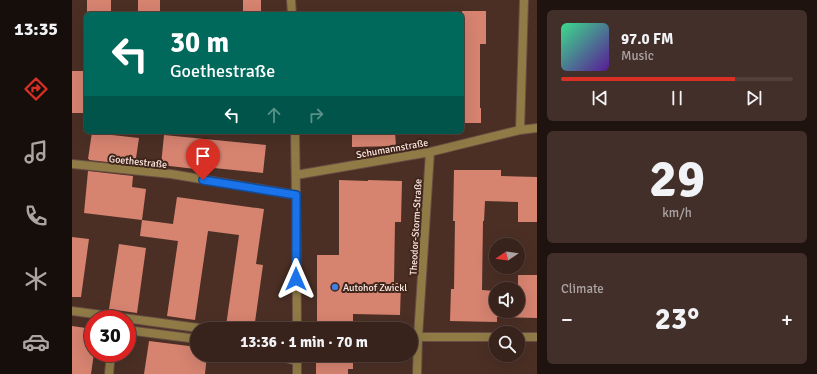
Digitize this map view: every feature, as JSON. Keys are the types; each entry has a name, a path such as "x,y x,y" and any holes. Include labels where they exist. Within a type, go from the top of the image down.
{"street":[{"path":"292,0 292,12"},
{"path":"520,130 524,0"},
{"name":"Schumannstraße","path":"296,175 430,152 520,130 537,128"},
{"path":"295,134 297,322"},
{"name":"Theodor-Storm-Straße","path":"418,337 430,152"},
{"name":"Goethestraße","path":"72,164 172,174 296,195"},
{"path":"72,311 190,327"},
{"path":"136,331 190,338"},
{"path":"418,337 489,337"},
{"path":"525,337 537,337"},
{"path":"109,374 110,362"},
{"path":"297,362 297,374"},
{"name":"Theodor-Storm-Straße","path":"417,362 417,374"}],"building":[{"path":"87,0 111,0 111,12 87,12"},
{"path":"138,0 160,0 160,12 138,12"},
{"path":"243,0 261,0 261,12 243,12"},
{"path":"486,11 486,44 480,44 481,123 464,123 464,12 462,12"},
{"path":"72,71 84,71 84,113 72,113"},
{"path":"92,134 112,134 139,138 135,165 88,159"},
{"path":"352,134 395,134 396,146 352,147"},
{"path":"164,135 266,145 263,173 204,167 204,170 161,165"},
{"path":"454,170 501,170 501,176 537,177 537,222 518,222 518,202 485,201 483,221 482,290 489,290 489,318 497,318 497,322 450,321 451,289 454,289 455,221 453,221"},
{"path":"88,171 133,176 132,187 146,189 142,220 84,213"},
{"path":"339,180 402,181 401,222 395,222 394,283 401,283 400,315 353,314 353,322 317,322 317,255 339,255"},
{"path":"177,197 264,209 256,264 263,265 255,322 227,322 239,235 208,231 195,320 167,316 178,241 140,236 142,220 173,224"},
{"path":"72,237 89,239 81,297 72,297"},
{"path":"119,244 146,248 137,313 136,310 109,309"},
{"path":"518,275 537,275 537,318 525,318 525,282 518,282"},
{"path":"72,326 84,328 84,362 93,362 91,374 72,374"},
{"path":"149,341 190,346 190,362 206,362 205,374 144,374"},
{"path":"316,362 353,362 353,369 348,369 348,374 316,374"}],"place":[{"name":"Autohof Zwickl","path":"335,287"}],"route":[{"path":"203,180 296,195 296,279"}]}
